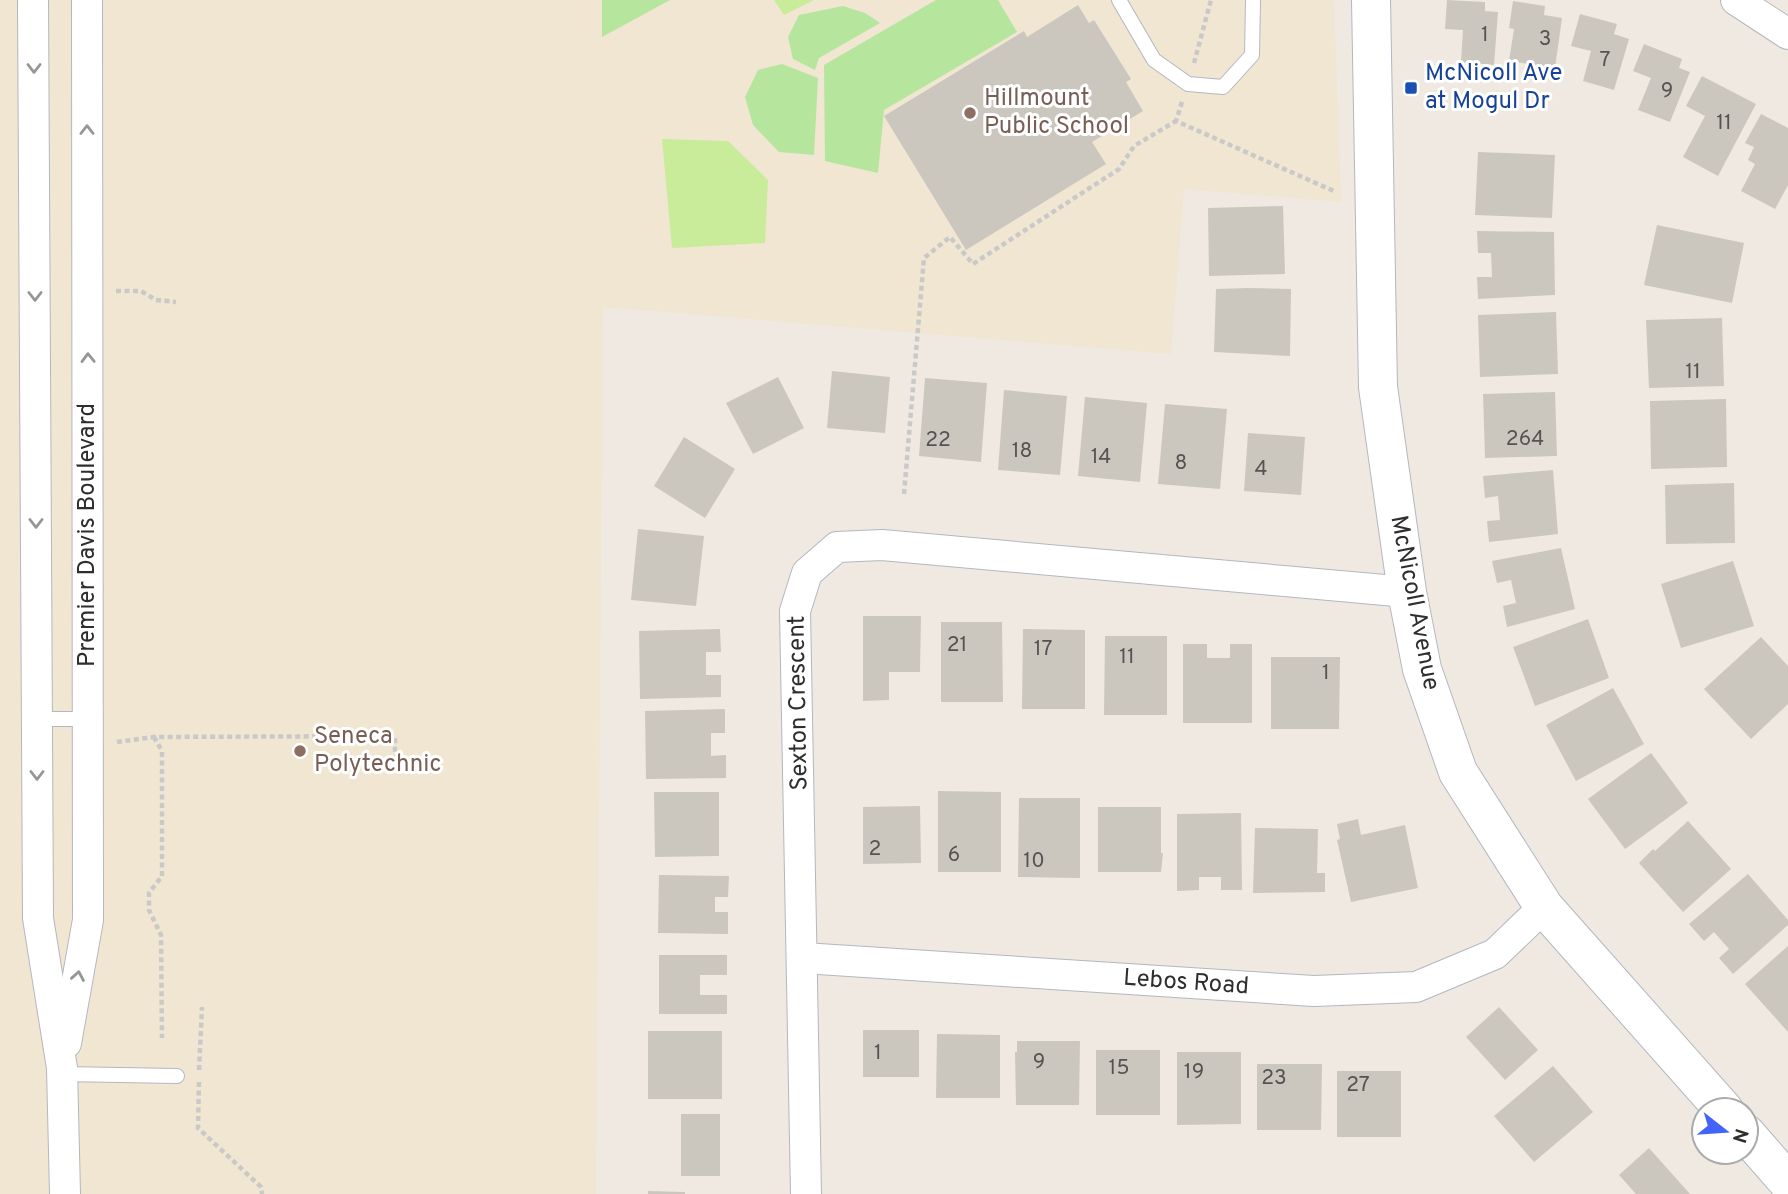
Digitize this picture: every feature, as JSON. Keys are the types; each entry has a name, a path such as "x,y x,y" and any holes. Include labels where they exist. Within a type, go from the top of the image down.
{"street":[{"name":"Premier Davis Boulevard","path":"33,0 38,918 62,1071 65,1194"},
{"name":"Premier Davis Boulevard","path":"62,1071 88,920 87,0"},
{"name":"McNicoll Avenue","path":"1371,0 1378,387 1407,592 1422,670 1458,772 1544,907 1712,1096"},
{"path":"1736,0 1788,34"},
{"name":"Sexton Crescent","path":"806,1194 796,611 807,573 837,547 882,545 1407,592"},
{"name":"Lebos Road","path":"803,958 1314,991 1416,987 1495,954 1544,907"},
{"path":"1760,1150 1788,1182"}],"lane":[{"path":"1119,0 1154,60 1188,85 1223,87 1252,55 1253,0"},
{"path":"37,719 88,719"},
{"path":"62,1071 177,1076"}],"path":[{"path":"904,494 924,258 950,237 973,264 1119,169 1134,146 1175,121 1188,85 1211,0"},
{"path":"1175,121 1336,192"},
{"path":"110,291 141,291 156,300 176,302"},
{"path":"114,742 154,737 394,736 395,768 421,769"},
{"path":"154,737 162,751 162,876 149,893 149,910 162,935 162,1038"},
{"path":"202,1007 198,1128 261,1187 262,1194"}],"shaded area":[{"name":"Seneca Polytechnic","path":"0,0 602,0 602,36 670,0 1334,0 1341,202 1184,189 1171,354 603,307 596,1194 0,1194"}],"green space":[{"path":"602,0 670,0 602,37"},
{"path":"774,0 814,0 784,15"},
{"path":"936,0 998,0 1017,32 884,110 878,173 825,161 824,65"},
{"path":"843,6 865,13 880,23 819,58 815,70 793,59 788,37 799,15"},
{"path":"782,64 818,78 814,155 779,152 753,125 745,97 758,70"},
{"path":"662,139 728,141 768,180 765,243 672,248"}],"building":[{"path":"1447,0 1485,2 1485,11 1498,12 1494,65 1461,62 1463,30 1445,29"},
{"path":"1513,1 1545,6 1544,15 1562,18 1555,68 1509,61 1514,29 1509,28"},
{"path":"1078,5 1089,23 1094,20 1131,79 1126,82 1143,111 1092,142 1106,164 966,250 884,116 1024,31 1027,37"},
{"path":"1580,14 1617,24 1614,34 1629,39 1614,90 1583,81 1591,51 1571,46"},
{"path":"1644,44 1682,59 1679,68 1690,72 1670,122 1638,110 1651,78 1633,71"},
{"path":"1702,76 1756,104 1718,176 1683,157 1705,116 1686,106"},
{"path":"1761,114 1788,128 1788,185 1775,209 1741,191 1755,164 1748,160 1754,147 1745,143"},
{"path":"1478,152 1555,155 1552,218 1475,215"},
{"path":"1283,206 1285,274 1209,276 1208,208"},
{"path":"1657,225 1744,243 1732,303 1644,285"},
{"path":"1477,231 1554,232 1555,295 1478,299 1477,277 1492,277 1491,253 1478,253"},
{"path":"1216,289 1291,289 1290,356 1214,352"},
{"path":"1556,312 1558,374 1480,377 1478,315"},
{"path":"1722,318 1724,386 1649,388 1646,320"},
{"path":"832,371 890,377 885,433 827,428"},
{"path":"778,377 804,428 753,454 726,403"},
{"path":"925,378 987,383 981,462 919,456"},
{"path":"1004,390 1067,396 1060,475 998,470"},
{"path":"1555,392 1557,456 1485,458 1483,394"},
{"path":"1085,397 1147,403 1140,482 1078,476"},
{"path":"1726,399 1727,467 1651,469 1650,401"},
{"path":"1165,404 1227,409 1220,489 1158,484"},
{"path":"1248,433 1305,437 1301,495 1244,491"},
{"path":"684,437 735,469 705,518 654,486"},
{"path":"1553,470 1558,534 1489,542 1487,521 1500,520 1498,496 1485,498 1483,476"},
{"path":"1734,483 1735,543 1666,544 1665,485"},
{"path":"638,529 704,536 696,606 631,600"},
{"path":"1561,548 1575,609 1507,627 1503,606 1516,603 1511,580 1497,583 1492,561"},
{"path":"1733,561 1754,626 1681,648 1661,584"},
{"path":"863,616 921,616 920,672 889,672 889,700 863,701"},
{"path":"1588,619 1609,678 1535,706 1513,647"},
{"path":"941,622 1002,622 1003,702 941,702"},
{"path":"720,629 721,652 706,652 706,675 721,675 721,697 640,699 639,631"},
{"path":"1023,629 1085,630 1085,709 1022,709"},
{"path":"1105,636 1167,636 1167,715 1104,715"},
{"path":"1761,637 1788,666 1788,704 1751,739 1704,689"},
{"path":"1183,644 1207,644 1207,658 1230,658 1230,644 1252,644 1252,723 1183,723"},
{"path":"1271,657 1340,657 1339,729 1271,729"},
{"path":"1613,688 1644,744 1576,781 1546,725"},
{"path":"725,709 725,733 711,733 711,756 726,755 726,778 646,779 645,711"},
{"path":"1651,753 1688,803 1625,849 1588,799"},
{"path":"938,791 1001,792 1001,872 938,872"},
{"path":"654,792 719,792 719,856 655,857"},
{"path":"1019,798 1080,798 1080,878 1018,877"},
{"path":"920,806 921,863 863,864 863,807"},
{"path":"1098,807 1161,807 1161,872 1098,872"},
{"path":"1241,813 1242,890 1221,890 1221,877 1199,877 1199,890 1177,891 1177,814"},
{"path":"1358,819 1361,835 1405,825 1418,888 1351,902 1337,840 1340,839 1337,824"},
{"path":"1688,821 1731,869 1683,912 1639,863"},
{"path":"1255,828 1318,829 1317,873 1325,873 1325,892 1253,893"},
{"path":"1748,874 1788,920 1788,925 1733,974 1719,958 1729,949 1714,932 1704,941 1689,924"},
{"path":"659,875 729,876 728,897 715,897 715,912 728,912 728,934 658,933"},
{"path":"1788,946 1788,1032 1745,984"},
{"path":"659,955 727,955 727,975 700,975 700,995 727,995 727,1014 659,1014"},
{"path":"1499,1007 1538,1050 1505,1080 1466,1037"},
{"path":"863,1030 919,1030 919,1077 863,1077"},
{"path":"648,1031 722,1031 722,1099 648,1099"},
{"path":"937,1034 1000,1035 1000,1098 936,1098"},
{"path":"1017,1041 1080,1041 1079,1105 1016,1105"},
{"path":"1096,1050 1160,1050 1160,1115 1096,1115"},
{"path":"1177,1052 1241,1052 1241,1124 1177,1125"},
{"path":"1257,1064 1322,1064 1321,1130 1257,1130"},
{"path":"1553,1066 1593,1112 1534,1162 1494,1116"},
{"path":"1337,1071 1401,1071 1401,1137 1337,1137"},
{"path":"681,1114 720,1114 720,1176 681,1176"},
{"path":"1649,1148 1690,1194 1636,1194 1619,1175"},
{"path":"648,1191 685,1192 685,1194 648,1194"}],"place":[{"name":"McNicoll Ave at Mogul Dr","path":"1411,88"},
{"name":"Hillmount Public School","path":"970,113"},
{"name":"Seneca Polytechnic","path":"300,751"}]}
